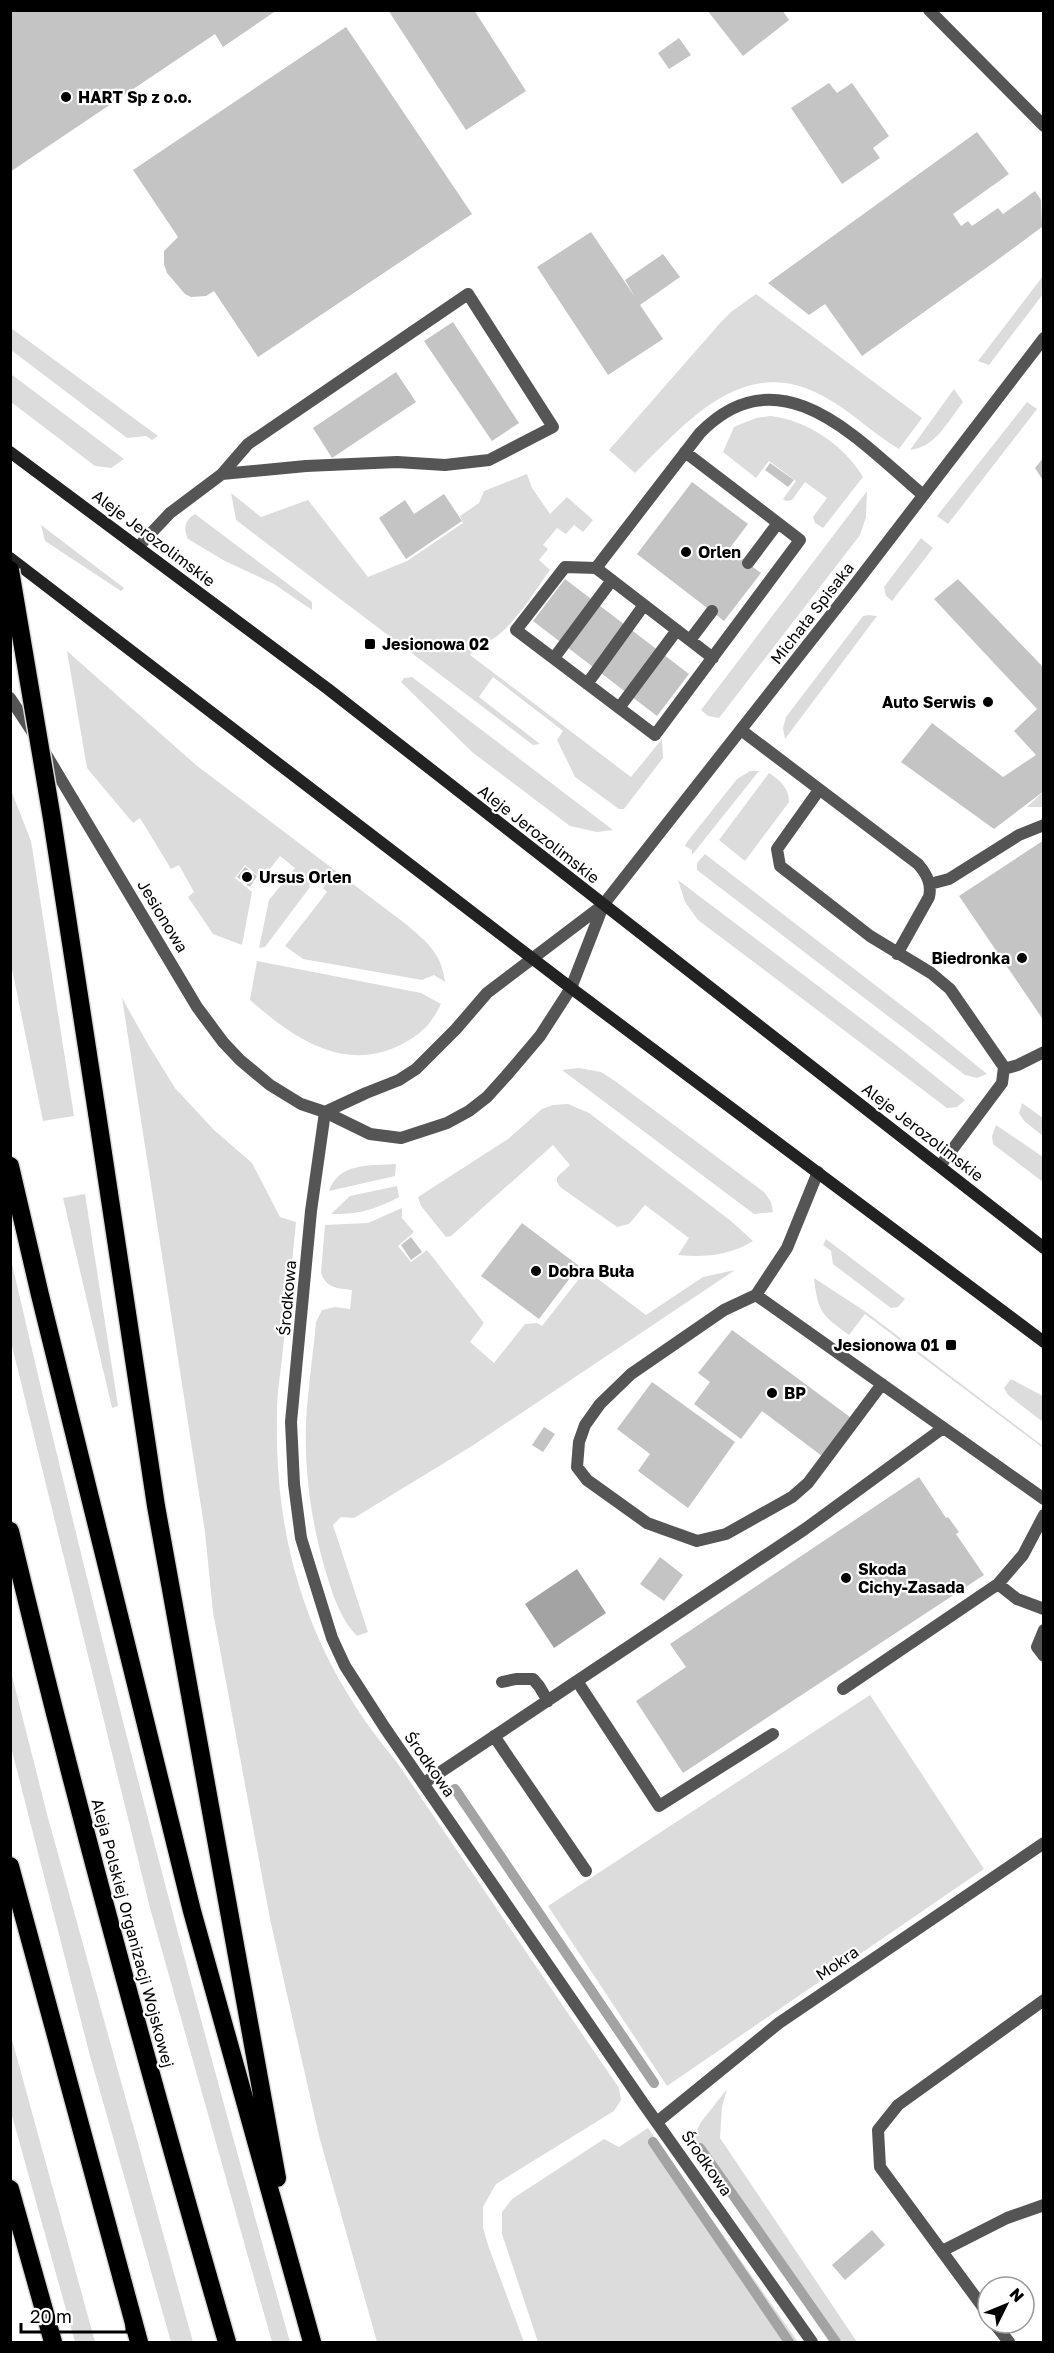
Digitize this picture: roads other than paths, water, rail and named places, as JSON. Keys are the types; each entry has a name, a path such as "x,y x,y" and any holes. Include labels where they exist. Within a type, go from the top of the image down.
{"highway":[{"path":"10,570 38,729 156,1506 297,2289"},
{"path":"10,1166 192,1911 312,2343"},
{"name":"Aleja Polskiej Organizacji Wojskowej","path":"10,1531 144,2055 227,2343"},
{"path":"10,1866 139,2343"},
{"path":"10,2189 52,2343"}],"main road":[{"name":"Aleje Jerozolimskie","path":"10,452 328,689 1044,1248"},
{"path":"10,558 532,958 1044,1342"}],"street":[{"path":"929,10 1044,126"},
{"path":"138,547 170,513 222,474 248,444 468,294 553,427 489,460 445,465 397,462 306,466 222,474"},
{"name":"Michała Spisaka","path":"532,958 603,905 1044,338"},
{"path":"596,568 711,421 729,410 751,402 790,401 823,414 923,495"},
{"path":"685,452 800,540 714,658 655,735 516,630 565,567 596,568 714,658"},
{"path":"748,563 778,523"},
{"path":"554,658 612,580"},
{"path":"587,684 644,605"},
{"path":"690,640 712,611"},
{"path":"619,708 677,630"},
{"name":"Jesionowa","path":"10,698 47,755 210,1026 240,1060 270,1085 301,1104 325,1112 370,1134 386,1137 401,1138 447,1123 479,1104 500,1083 540,1036 572,988"},
{"path":"741,730 918,864 926,874 930,884 929,897 897,954"},
{"path":"819,790 777,849 780,867 870,936 931,973 956,995 1004,1069 1002,1083 940,1166"},
{"path":"930,884 950,879 1018,835 1044,825"},
{"name":"Michała Spisaka","path":"572,988 603,905"},
{"path":"325,1112 399,1080 416,1069 456,1029 487,993 532,958"},
{"path":"1004,1069 1044,1052"},
{"name":"Środkowa","path":"325,1112 311,1211 291,1422 301,1538 332,1638 362,1693 812,2343"},
{"path":"818,1172 787,1248 756,1295 724,1310 631,1374 600,1404 585,1425 579,1442 577,1467 587,1480 647,1523 697,1541 726,1534 792,1497 808,1483 882,1384"},
{"path":"756,1295 1044,1499"},
{"path":"424,1783 805,1529 943,1428"},
{"path":"843,1689 998,1584 1023,1556 1044,1515"},
{"path":"998,1584 1017,1599 1044,1609"},
{"path":"1044,1630 1037,1647 1044,1656"},
{"path":"502,1682 525,1678 533,1680 548,1701"},
{"path":"577,1681 659,1806 773,1734"},
{"path":"494,1736 586,1871"},
{"name":"Mokra","path":"657,2122 779,2023 1044,1843"},
{"path":"976,2298 880,2167 878,2130 898,2105 1044,2000"},
{"path":"942,2251 1006,2218 1044,2205"}],"waterway":[{"path":"455,1789 654,2083"},
{"path":"653,2142 789,2342"},
{"path":"700,2148 836,2342"}],"place":[{"name":"HART Sp z o.o.","path":"66,97"},
{"name":"Orlen","path":"686,552"},
{"name":"Jesionowa 02","path":"370,644"},
{"name":"Auto Serwis","path":"988,702"},
{"name":"Ursus Orlen","path":"247,877"},
{"name":"Biedronka","path":"1022,958"},
{"name":"Dobra Buła","path":"536,1271"},
{"name":"Jesionowa 01","path":"951,1345"},
{"name":"BP","path":"772,1393"},
{"name":"Skoda Cichy-Zasada","path":"846,1578"}]}
